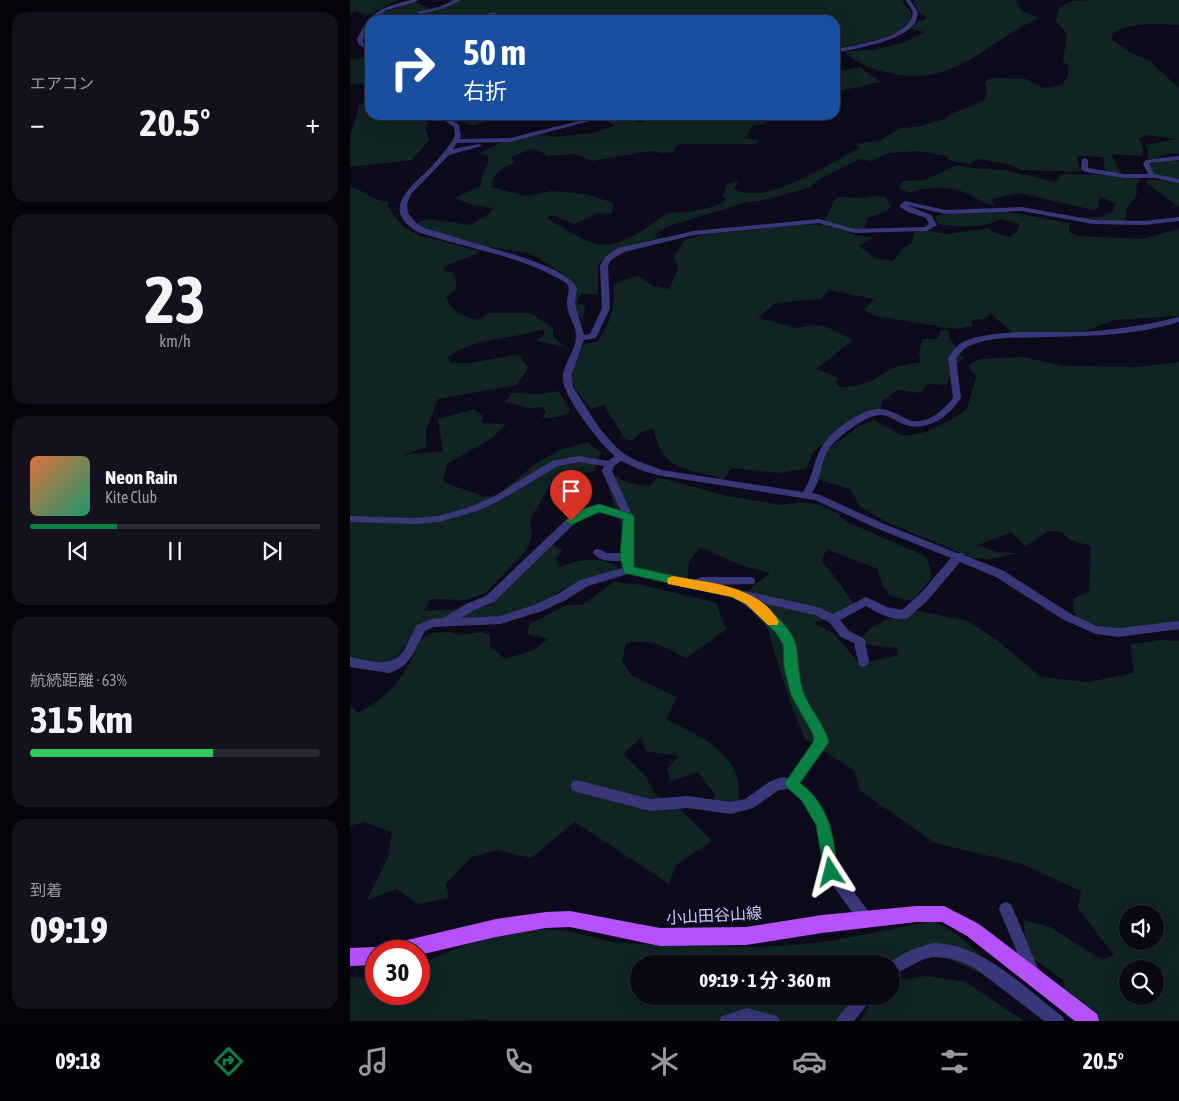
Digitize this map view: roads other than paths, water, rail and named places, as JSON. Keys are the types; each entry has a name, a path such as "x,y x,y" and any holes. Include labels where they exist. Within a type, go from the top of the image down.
{"main road":[{"name":"小山田谷山線","path":"430,944 496,928 546,920 570,919 660,937 746,936 822,924 867,921 916,914 944,914 973,930 1090,1021"},
{"path":"350,957 365,956"}],"street":[{"path":"375,15 384,8 417,0"},
{"path":"420,12 440,8 459,0"},
{"path":"840,50 876,42 907,29 916,15 914,6 908,0"},
{"path":"353,37 364,30"},
{"path":"364,30 360,40 361,44 365,46"},
{"path":"448,120 457,126 459,133 456,141 405,199 403,207 410,222 417,228 436,236 524,259 567,280 574,288 571,306 579,327 580,338 567,379 569,388 615,460"},
{"path":"445,154 590,120"},
{"path":"456,141 510,140"},
{"path":"1152,176 1146,163 1148,161 1179,158"},
{"path":"1086,160 1084,169 1086,170 1124,176 1152,176 1179,181"},
{"path":"580,338 593,336 604,316 609,301 604,266 608,259 621,250 681,235 819,221 855,231 927,229 933,225 933,220 929,216 906,210 902,206 905,203 945,212 1022,209 1093,222 1144,223 1179,219"},
{"path":"806,495 814,484 820,454 834,437 869,415 878,412 913,424 923,424 950,408 958,398 952,358 964,344 1009,336 1090,334 1134,329 1159,326 1179,319"},
{"path":"350,519 415,521 439,519 473,509 496,499 555,463 579,459 615,460 677,476 806,495 830,502 880,526 959,556 1010,579 1075,622 1093,629 1129,632 1179,625"},
{"path":"615,460 607,471 628,517 629,529 626,557 628,570"},
{"path":"574,508 599,508 628,517"},
{"path":"447,621 470,607 490,599 571,521 583,513 599,508"},
{"path":"598,553 606,556 626,557"},
{"path":"833,619 866,601 884,610 904,616 924,597 959,556"},
{"path":"350,662 389,668 409,654 421,628 432,623 500,620 538,608 562,597 584,583 628,570 818,611 833,619 845,634 859,640 862,646 863,662"},
{"path":"692,585 702,581 750,581"},
{"path":"734,593 750,600 781,629 789,643 791,667 798,695 822,742 791,784"},
{"path":"576,786 650,805 688,802 731,808 748,804 782,782 791,784 807,797 823,823 831,872 867,921"},
{"path":"1006,909 1034,976"},
{"path":"900,965 914,957 934,950 956,952 976,961 1057,1021"},
{"path":"844,1021 857,1005"},
{"path":"727,1021 747,1016 772,1021"}]}
